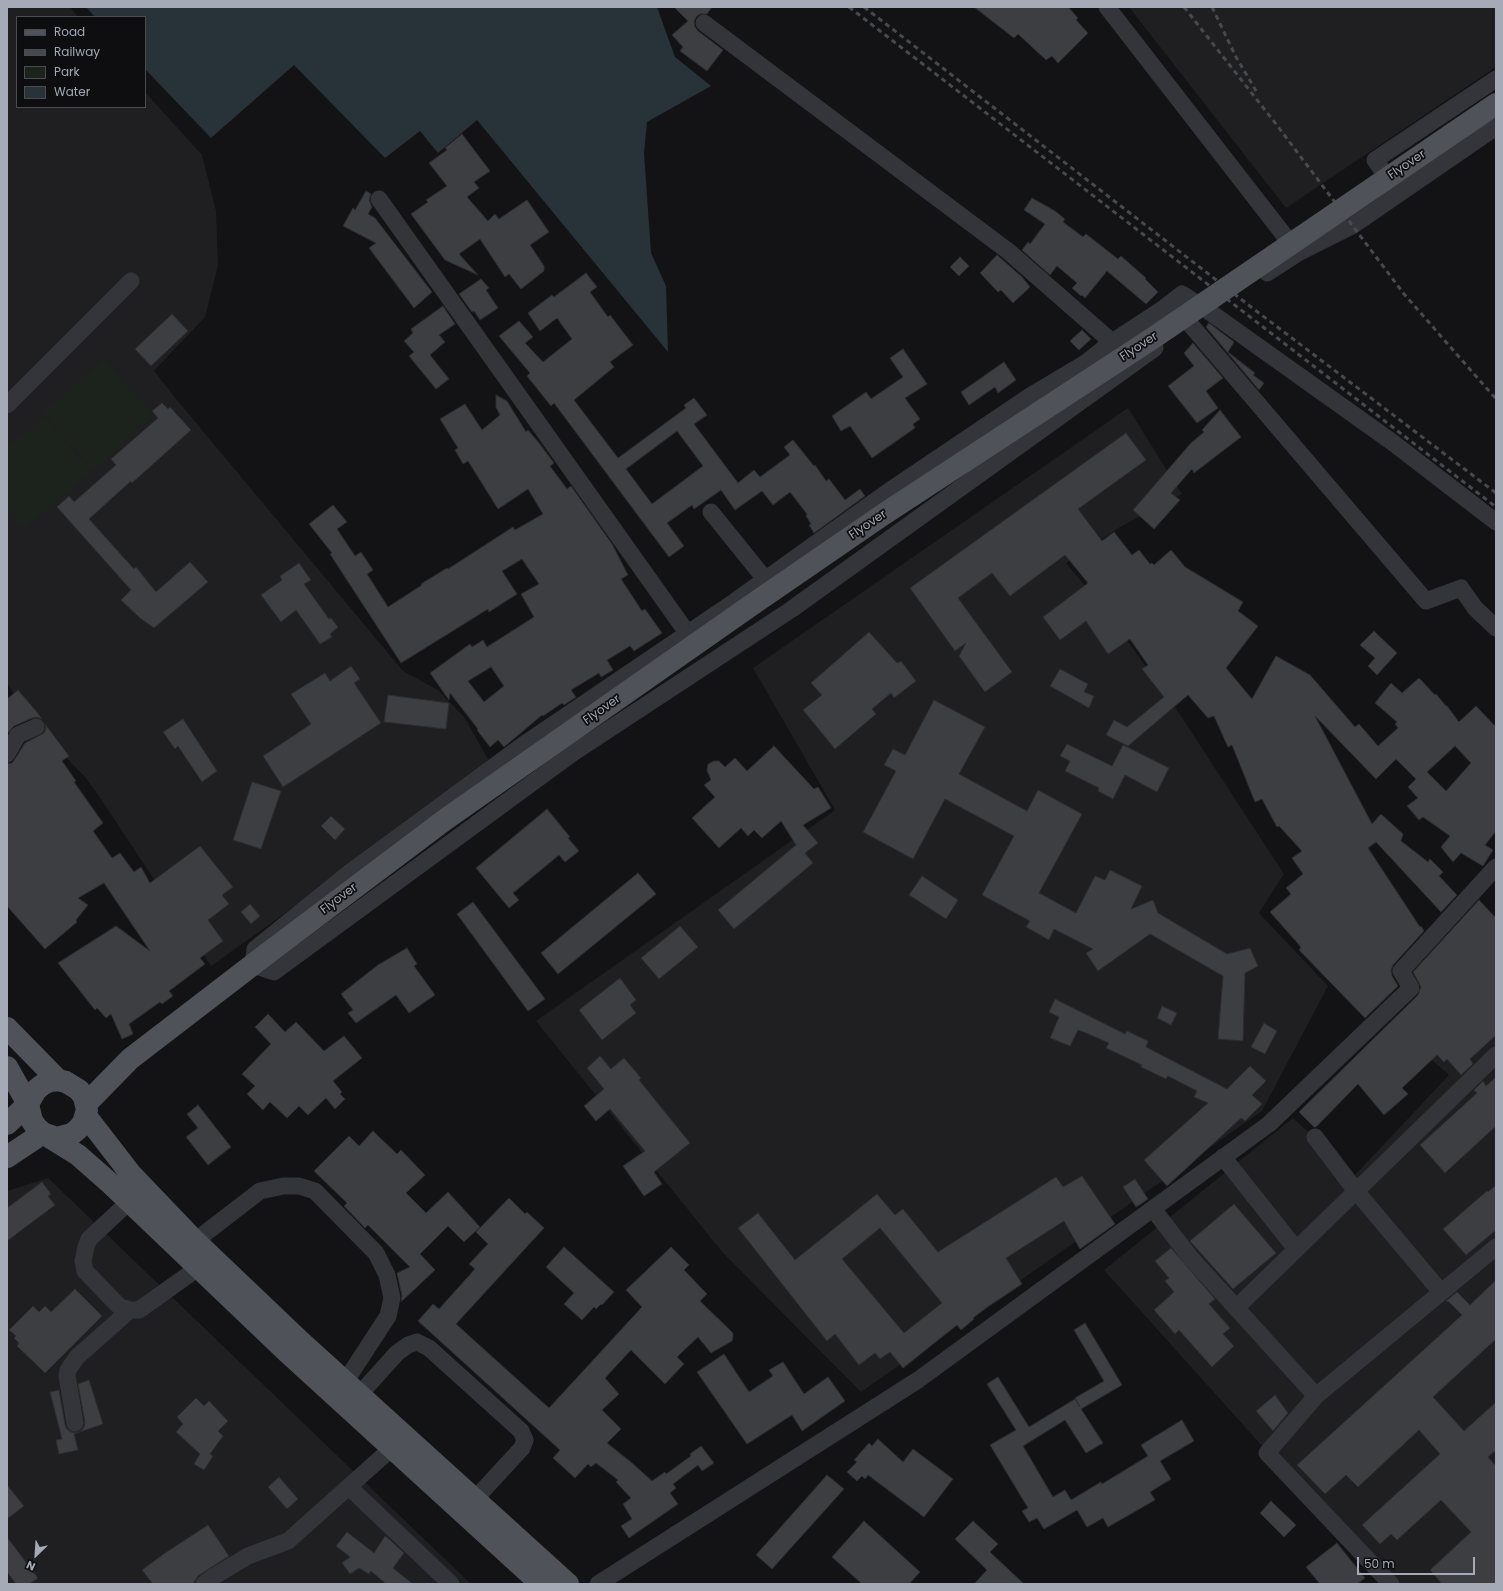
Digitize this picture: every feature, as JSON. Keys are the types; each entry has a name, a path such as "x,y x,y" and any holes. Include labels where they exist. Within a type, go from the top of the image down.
{"main road":[{"name":"Flyover","path":"130,1059 446,819 845,541 1156,336 1496,104"},
{"path":"7,1028 66,1083 80,1090 86,1110 130,1173 196,1241 301,1342 568,1584"},
{"path":"7,1124 28,1104 36,1090 42,1085 50,1082 66,1083 95,1077 130,1059"},
{"path":"7,1156 46,1135 57,1138 72,1134 78,1129 86,1110 130,1059"},
{"path":"7,1067 28,1104 32,1121 36,1128 78,1156 111,1184 198,1268 541,1584"}],"street":[{"path":"1107,7 1298,253"},
{"path":"704,23 1008,251 1112,342"},
{"path":"1398,193 1374,160 1496,78"},
{"path":"1496,127 1352,226 1298,253 1207,310 1039,433 792,609 573,753 274,972 260,959 255,949 349,873 523,745 688,634 892,488 1030,396 1087,362 1112,342 1164,308 1182,294 1207,310 1392,442 1496,522"},
{"path":"379,199 688,634"},
{"path":"7,405 131,281"},
{"path":"1189,324 1426,601 1462,588 1475,608 1496,628"},
{"path":"711,512 765,579"},
{"path":"7,754 18,735 36,727"},
{"path":"598,1584 918,1380 1269,1124 1411,988 1401,970 1496,867"},
{"path":"1236,1308 1496,1055"},
{"path":"1315,1137 1356,1191 1441,1292"},
{"path":"1223,1157 1296,1249"},
{"path":"196,1241 260,1191 283,1186 299,1186 315,1191 376,1253 387,1276 392,1298 388,1316 352,1389"},
{"path":"130,1202 89,1239 83,1261 85,1270 120,1307 130,1310 138,1310 198,1268"},
{"path":"1153,1209 1190,1257 1316,1396"},
{"path":"1391,1584 1268,1453 1316,1396 1496,1247"},
{"path":"75,1423 67,1376 68,1370 77,1357 130,1310"},
{"path":"352,1389 408,1345 417,1342 429,1348 521,1431 525,1440 522,1448 475,1499"},
{"path":"204,1584 248,1556 288,1541 392,1448"},
{"path":"349,1487 451,1584"}],"shaded area":[{"path":"7,7 70,7 77,16 16,16 16,108 146,108 146,93 202,155 216,211 218,265 205,317 154,371 403,671 438,690 464,717 492,766 211,966 99,796 85,777 36,727 7,683"},
{"path":"1129,7 1496,7 1496,67 1286,208"},
{"path":"1128,408 1182,494 1120,527 1066,563 1124,636 1179,713 1284,874 1259,913 1328,986 1262,1111 861,1392 723,1253 536,1021 835,810 753,668"},
{"path":"1496,956 1496,1584 1386,1584 1104,1270 1293,1118 1355,1175 1449,1075 1409,1040"},
{"path":"48,1178 471,1584 7,1584 7,1191"}],"green space":[{"path":"104,359 154,416 93,470 43,413"},
{"path":"44,417 91,472 24,528 7,508 7,447"}],"water":[{"path":"86,7 657,7 675,57 711,86 647,122 644,153 651,253 666,286 668,352 477,120 438,153 420,131 385,158 294,65 211,138 146,70 146,16 94,16"}],"building":[{"path":"674,7 712,7 707,14 700,14 696,17 694,22 698,31 723,50 707,71 680,51 683,47 672,35 688,21"},
{"path":"974,7 1068,7 1078,18 1076,20 1088,33 1058,63 1052,56 1046,60 1018,34 1014,38"},
{"path":"462,134 490,171 474,182 479,188 467,197 488,221 495,214 499,219 527,200 549,232 530,245 544,266 544,271 521,289 509,274 505,277 480,239 459,254 478,275 445,260 411,214 428,202 426,200 447,186 429,163 447,150 445,148"},
{"path":"366,191 371,194 369,200 372,207 368,214 375,218 432,292 414,308 369,248 376,243 343,226 353,208 355,210"},
{"path":"1032,198 1055,211 1065,219 1063,222 1083,237 1086,234 1118,259 1121,256 1146,278 1145,279 1158,292 1146,304 1107,271 1085,298 1072,288 1077,283 1057,266 1050,275 1022,250 1028,242 1030,244 1045,224 1024,210"},
{"path":"997,255 1022,277 1030,287 1013,303 1001,290 998,292 980,273"},
{"path":"960,257 969,266 959,276 950,267"},
{"path":"586,273 597,287 590,292 608,317 610,315 633,345 610,362 614,367 574,400 618,458 686,408 684,405 694,398 707,415 694,424 738,483 754,470 760,477 790,455 784,447 793,440 814,466 815,465 826,481 829,479 845,500 860,489 865,496 814,533 809,525 811,524 806,516 807,514 790,492 773,505 762,491 735,510 721,490 694,509 692,505 667,523 684,546 669,557 554,403 551,406 527,376 530,373 499,336 519,321 533,337 525,343 543,362 572,339 557,318 540,331 528,313 552,295 554,297","holes":["677,431 703,466 652,504 626,469"]},
{"path":"481,279 489,288 486,290 498,308 480,320 459,294"},
{"path":"443,306 455,324 439,335 445,342 430,355 449,379 436,389 409,356 414,352 404,341 413,333 411,329"},
{"path":"172,314 188,331 151,366 135,349"},
{"path":"1209,323 1234,342 1228,352 1255,373 1253,375 1264,383 1259,390 1206,327"},
{"path":"1082,330 1091,339 1079,350 1070,341"},
{"path":"1193,343 1223,378 1206,391 1218,408 1197,423 1168,386 1194,366 1184,353"},
{"path":"903,349 927,384 905,398 920,419 913,424 915,428 872,458 850,426 841,431 832,416 866,392 871,399 903,377 890,358"},
{"path":"1004,362 1016,380 998,393 995,387 969,405 961,392"},
{"path":"496,395 507,401 526,432 528,430 554,463 550,466 567,489 571,486 612,544 628,575 621,579 642,611 645,609 662,633 634,651 630,646 607,660 613,670 601,677 599,673 571,690 576,697 564,705 562,703 543,716 542,715 504,747 498,740 490,747 450,693 449,700 430,673 470,644 472,647 483,640 487,647 534,617 521,594 539,584 522,559 502,571 517,594 489,612 488,609 401,663 330,554 332,553 309,524 333,505 347,522 337,529 355,556 361,552 373,570 367,574 388,607 422,585 421,584 447,568 448,569 513,527 515,530 543,514 528,489 498,509 468,461 463,464 455,450 458,448 440,419 465,404 482,430 500,415 496,407","holes":["491,667 504,686 484,702 468,681"]},
{"path":"162,403 168,409 170,407 191,430 89,519 134,569 136,567 156,592 190,562 208,582 154,628 140,618 121,600 131,590 57,507 69,496 74,502 116,465 111,459 158,418 152,411"},
{"path":"1220,410 1241,437 1194,473 1192,469 1171,493 1180,500 1154,529 1133,510 1191,443 1204,432 1202,430"},
{"path":"1126,433 1146,460 1078,509 1102,541 1114,532 1132,555 1139,550 1150,564 1152,563 1154,565 1171,550 1185,567 1243,602 1238,611 1258,626 1226,668 1252,699 1276,656 1310,675 1355,727 1359,724 1378,746 1398,728 1395,724 1397,722 1375,703 1391,683 1402,693 1419,678 1447,706 1459,722 1476,706 1496,727 1496,831 1485,845 1493,850 1483,866 1461,853 1453,862 1441,847 1450,836 1423,817 1419,820 1407,806 1418,798 1408,787 1416,779 1396,759 1376,779 1315,716 1372,824 1381,814 1403,834 1401,841 1428,862 1430,859 1443,872 1439,876 1457,895 1441,912 1376,842 1368,848 1424,931 1393,965 1391,970 1392,976 1398,986 1365,1018 1299,950 1301,947 1270,912 1291,894 1286,888 1303,874 1292,858 1302,851 1279,826 1277,827 1262,799 1255,802 1232,745 1228,747 1214,716 1208,718 1188,695 1128,746 1106,735 1114,720 1127,727 1164,697 1142,669 1148,665 1130,639 1108,654 1086,621 1060,640 1043,617 1088,583 1065,555 1010,596 992,573 958,598 1012,672 985,692 959,656 966,643 955,651 910,588","holes":["1455,746 1471,763 1446,791 1427,772"]},
{"path":"299,563 311,580 304,584 329,619 331,618 338,627 330,634 332,637 320,644 296,610 281,622 261,595 282,580 280,576"},
{"path":"1374,631 1397,653 1377,675 1368,666 1375,658 1360,645"},
{"path":"869,632 897,663 901,661 916,681 894,698 891,693 872,709 876,714 835,749 803,710 822,695 811,683"},
{"path":"351,666 360,679 354,683 381,723 283,787 263,756 311,724 291,694 325,673 330,681"},
{"path":"1060,669 1088,684 1084,692 1094,696 1089,708 1050,686"},
{"path":"18,690 42,719 37,717 32,718 14,726 7,734 7,699"},
{"path":"388,695 449,703 446,729 384,722"},
{"path":"934,700 985,727 959,774 1027,811 1038,790 1082,814 1039,893 1076,913 1095,876 1105,880 1110,870 1142,886 1131,909 1153,900 1158,913 1227,954 1250,948 1258,966 1245,973 1243,1041 1218,1039 1223,976 1150,934 1098,971 1086,953 1093,949 1054,929 1049,940 1026,927 1030,921 982,895 1014,836 945,799 913,859 863,832 896,771 884,765 893,749 905,755"},
{"path":"183,719 217,771 202,782 178,746 175,749 163,732"},
{"path":"45,724 69,756 62,761 76,781 74,782 103,823 93,831 112,858 120,853 134,872 141,867 150,883 200,846 233,887 222,895 229,904 208,920 223,941 200,958 205,964 169,991 173,996 162,1004 160,1002 129,1024 133,1034 122,1039 111,1014 106,1018 97,1008 95,1010 58,963 116,926 150,951 104,883 78,898 88,905 76,920 77,922 45,949 7,906 7,764 12,763 25,743 44,733 46,728"},
{"path":"1067,744 1112,766 1123,745 1169,768 1157,792 1125,775 1113,799 1098,791 1099,788 1065,771 1070,761 1060,756"},
{"path":"774,746 814,789 818,787 831,808 803,825 818,843 805,853 813,863 734,929 718,910 796,845 781,821 762,838 754,830 748,836 741,828 719,848 692,818 715,797 704,785 711,780 707,770 708,764 714,761 719,761 725,767 735,758 747,771"},
{"path":"252,782 281,791 261,849 233,840"},
{"path":"547,809 570,837 568,838 579,851 565,862 559,855 513,893 519,900 509,908 476,868"},
{"path":"331,816 345,829 335,840 321,826"},
{"path":"638,873 656,894 558,974 541,953"},
{"path":"922,876 958,900 946,919 909,895"},
{"path":"1479,900 1496,918 1496,1035 1470,1059 1473,1064 1461,1075 1447,1059 1444,1062 1437,1055 1402,1088 1408,1094 1384,1115 1358,1084 1316,1127 1314,1127 1299,1112 1418,995 1421,987 1413,972"},
{"path":"473,902 545,999 528,1011 457,914"},
{"path":"250,904 260,916 251,924 241,912"},
{"path":"680,926 698,947 659,979 641,958"},
{"path":"407,948 417,964 414,966 435,995 409,1013 396,995 356,1023 348,1013 353,1010 341,994 378,965"},
{"path":"620,978 636,1000 630,1005 636,1013 602,1040 579,1010"},
{"path":"1055,999 1125,1034 1127,1031 1148,1041 1146,1047 1227,1089 1250,1066 1266,1081 1252,1095 1262,1104 1245,1121 1241,1118 1167,1186 1144,1160 1208,1103 1194,1097 1197,1091 1168,1076 1166,1079 1141,1067 1142,1065 1106,1048 1109,1043 1086,1033 1078,1030 1070,1046 1050,1038 1059,1017 1049,1012"},
{"path":"1162,1006 1177,1013 1171,1025 1157,1018"},
{"path":"268,1014 285,1032 296,1022 324,1051 344,1036 362,1058 333,1081 342,1092 340,1094 345,1099 335,1109 326,1098 308,1115 299,1106 287,1118 270,1102 263,1110 247,1094 255,1086 242,1074 271,1044 255,1027"},
{"path":"1264,1023 1277,1031 1265,1054 1251,1047"},
{"path":"600,1056 611,1069 624,1058 641,1078 639,1080 690,1143 654,1172 662,1184 644,1196 623,1166 645,1151 610,1109 596,1121 584,1106 604,1089 587,1068"},
{"path":"1496,1077 1496,1126 1445,1173 1420,1145 1477,1093 1474,1090 1483,1081 1486,1086"},
{"path":"198,1105 231,1147 208,1165 186,1137 198,1128 187,1114"},
{"path":"373,1131 397,1154 401,1150 425,1175 406,1193 426,1213 448,1192 480,1227 464,1242 448,1226 420,1254 435,1270 401,1302 402,1296 397,1273 410,1267 368,1225 365,1228 344,1206 347,1203 314,1171 349,1136 359,1146"},
{"path":"1082,1176 1115,1224 1080,1249 1064,1221 1006,1258 1022,1284 986,1308 961,1330 957,1325 903,1368 890,1352 880,1359 875,1353 859,1365 835,1334 827,1341 738,1228 758,1213 795,1260 877,1194 895,1215 903,1209 938,1252 1056,1177 1063,1187","holes":["880,1228 942,1303 904,1333 842,1259"]},
{"path":"1135,1179 1148,1199 1136,1207 1123,1187"},
{"path":"42,1182 51,1194 48,1196 55,1205 7,1241 7,1208"},
{"path":"1496,1185 1496,1230 1466,1255 1443,1229"},
{"path":"509,1198 525,1214 527,1212 544,1228 456,1324 549,1408 642,1307 626,1290 671,1247 689,1265 684,1270 707,1294 700,1301 733,1333 732,1341 711,1353 698,1337 677,1357 684,1364 665,1384 631,1350 605,1378 619,1394 602,1410 621,1429 607,1443 652,1481 665,1472 666,1474 691,1456 690,1454 701,1446 714,1463 702,1471 698,1465 673,1484 676,1488 670,1493 678,1504 629,1538 621,1526 632,1519 623,1504 631,1498 616,1482 618,1480 596,1463 591,1467 588,1464 575,1478 553,1458 560,1450 418,1321 433,1304 439,1309 475,1269 469,1264 488,1244 476,1232"},
{"path":"1234,1204 1276,1253 1233,1289 1190,1241"},
{"path":"564,1247 614,1292 602,1305 601,1304 596,1309 594,1307 582,1320 564,1304 574,1293 546,1267"},
{"path":"1171,1248 1215,1299 1209,1304 1230,1328 1223,1334 1234,1346 1212,1367 1179,1330 1175,1334 1154,1310 1174,1292 1165,1281 1169,1278 1155,1261"},
{"path":"1496,1280 1496,1339 1433,1397 1464,1431 1496,1402 1496,1450 1488,1457 1496,1466 1496,1584 1442,1584 1430,1570 1471,1532 1441,1500 1397,1540 1391,1534 1380,1544 1362,1525 1440,1454 1419,1430 1358,1487 1346,1475 1325,1494 1297,1465 1462,1315 1449,1302 1446,1301 1457,1292 1470,1305"},
{"path":"75,1289 102,1316 45,1373 17,1346 19,1343 14,1338 16,1336 9,1330 33,1306 39,1312 45,1306 51,1312"},
{"path":"1085,1323 1122,1385 1081,1409 1103,1443 1086,1453 1065,1420 1023,1446 1053,1497 1065,1490 1071,1500 1101,1482 1102,1484 1148,1456 1141,1445 1182,1420 1194,1441 1160,1461 1171,1479 1150,1492 1155,1500 1108,1527 1103,1518 1087,1527 1077,1510 1044,1529 1037,1518 1029,1522 1022,1511 1028,1508 990,1445 1016,1430 987,1384 998,1377 1029,1427 1075,1399 1080,1407 1075,1398 1104,1381 1074,1330"},
{"path":"724,1354 749,1392 773,1376 769,1370 783,1362 804,1394 828,1377 845,1401 802,1431 792,1415 747,1444 697,1372"},
{"path":"89,1380 103,1424 77,1433 82,1430 85,1422 78,1384"},
{"path":"59,1390 65,1425 71,1432 77,1433 74,1434 78,1450 59,1454 56,1440 62,1439 50,1392"},
{"path":"1275,1395 1288,1413 1273,1431 1256,1411"},
{"path":"196,1398 204,1406 209,1401 228,1421 218,1431 223,1436 210,1454 213,1456 204,1470 194,1464 200,1454 176,1432 183,1424 177,1417"},
{"path":"878,1439 903,1462 913,1449 953,1479 924,1517 868,1475 865,1479 862,1476 857,1481 847,1472 857,1462 854,1460 869,1443 872,1446"},
{"path":"827,1475 844,1489 772,1569 756,1555"},
{"path":"279,1477 298,1499 287,1509 268,1487"},
{"path":"7,1485 24,1506 7,1519"},
{"path":"1271,1501 1296,1525 1284,1537 1260,1513"},
{"path":"864,1521 920,1572 909,1584 862,1584 832,1557"},
{"path":"973,1521 998,1544 990,1552 1024,1584 974,1584 987,1570 955,1539"},
{"path":"208,1525 229,1556 198,1576 193,1584 153,1584 142,1570"},
{"path":"347,1532 374,1553 385,1536 389,1539 404,1553 393,1568 413,1584 386,1584 371,1571 369,1574 359,1568 350,1574 342,1563 350,1557 336,1546"},
{"path":"7,1537 38,1578 29,1584 16,1584 7,1572"},
{"path":"1337,1543 1365,1578 1357,1584 1320,1584 1306,1567"}],"railway":[{"path":"849,7 1496,507"},
{"path":"864,7 1255,310 1496,493"},
{"path":"1184,7 1276,124 1404,294 1496,399"},
{"path":"1212,7 1236,57 1258,94"}]}
